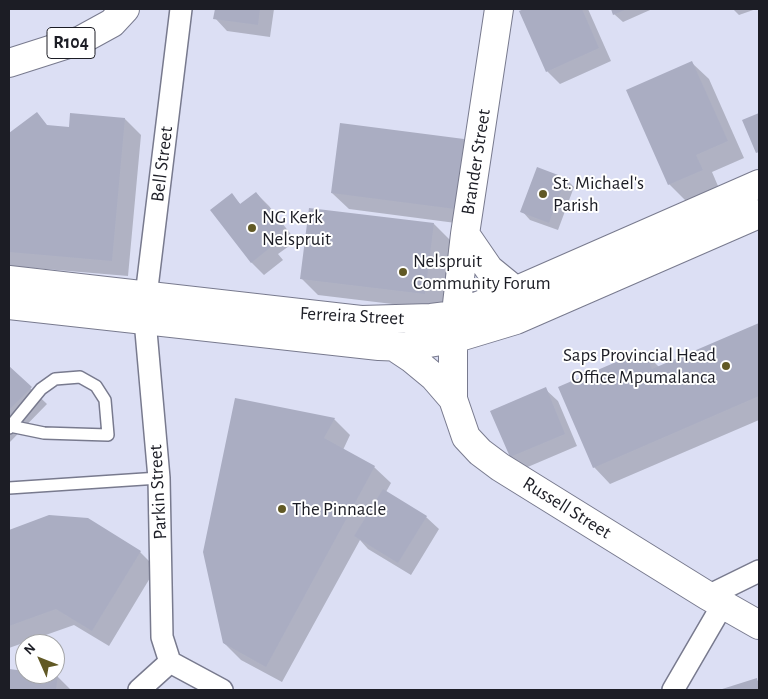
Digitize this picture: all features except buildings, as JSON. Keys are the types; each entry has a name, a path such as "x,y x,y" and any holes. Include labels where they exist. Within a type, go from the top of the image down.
{"main road":[{"name":"Brander Street","path":"454,327 465,234 499,9"},
{"name":"R104","path":"9,63 81,40 112,22 114,12"},
{"name":"Ferreira Street","path":"11,293 145,308 405,347 454,327 516,291 759,184"},
{"name":"Ferreira Street","path":"145,308 361,320 415,320 454,327 516,320 759,214"},
{"path":"465,234 489,269 516,291"},
{"name":"Russell Street","path":"454,327 453,399 466,437 480,452 500,467 715,600 759,625"},
{"path":"393,346 434,377 453,399"}],"street":[{"name":"Bell Street","path":"145,308 181,9"},
{"name":"Parkin Street","path":"145,308 159,478 162,637 170,662"},
{"path":"674,690 715,600 759,572"},
{"path":"139,690 170,662 222,690"}],"lane":[{"path":"80,377 96,386 105,400 108,435 44,433 10,427 41,389 55,379 80,377"},
{"path":"9,488 159,478"}],"place":[{"name":"St. Michael's Parish","path":"543,194"},
{"name":"NG Kerk Nelspruit","path":"252,228"},
{"name":"Nelspruit Community Forum","path":"403,272"},
{"name":"Saps Provincial Head Office Mpumalanca","path":"726,366"},
{"name":"The Pinnacle","path":"282,509"}]}
